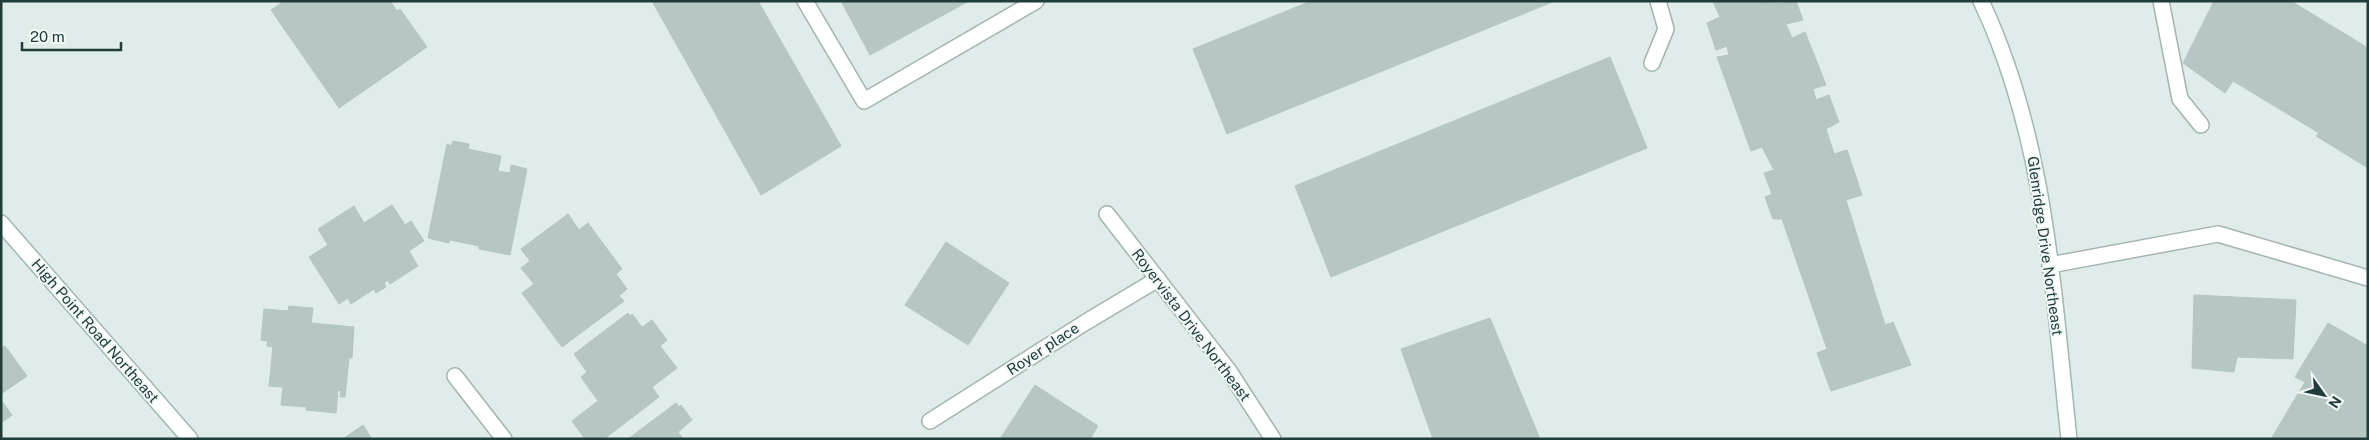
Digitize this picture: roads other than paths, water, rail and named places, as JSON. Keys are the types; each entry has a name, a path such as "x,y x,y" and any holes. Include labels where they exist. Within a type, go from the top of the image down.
{"street":[{"path":"805,1 864,101 1036,1"},
{"path":"1652,63 1666,29 1658,1"},
{"name":"Glenridge Drive Northeast","path":"1981,1 2011,77 2031,147 2044,213 2069,439"},
{"path":"2161,1 2180,99 2201,125"},
{"name":"Royervista Drive Northeast","path":"1107,214 1229,371 1273,439"},
{"name":"High Point Road Northeast","path":"1,223 190,439"},
{"path":"2050,265 2218,234 2368,278"},
{"name":"Royer place","path":"930,421 1086,322 1158,280"},
{"path":"455,376 504,439"}]}
